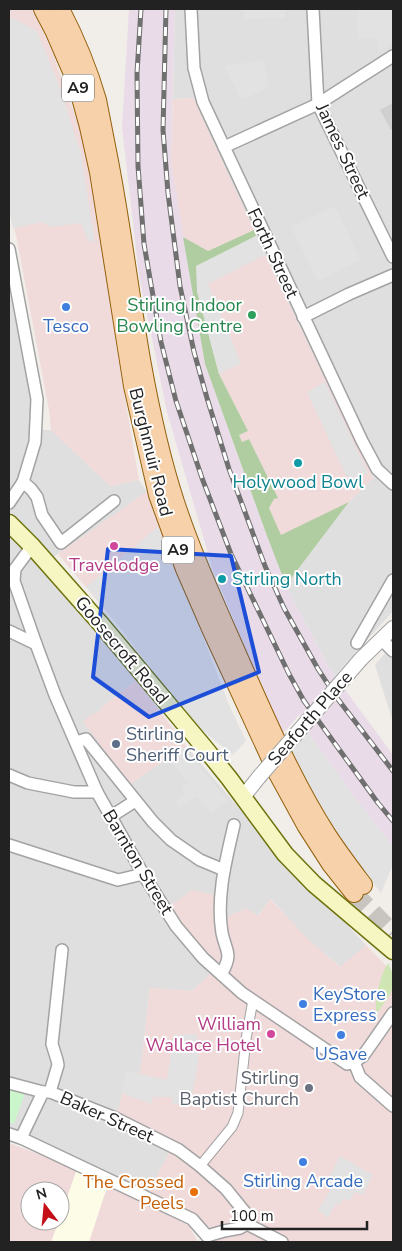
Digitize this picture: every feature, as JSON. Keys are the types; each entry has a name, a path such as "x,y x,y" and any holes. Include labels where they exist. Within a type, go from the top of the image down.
{"main road":[{"name":"Burghmuir Road","path":"43,9 77,83 89,127 101,182 133,386 158,495 189,578 277,772 306,825 331,864 358,889 311,808 265,715 219,612 174,501 159,445 142,364 120,218 96,99 82,54 60,9"},
{"name":"Goosecroft Road","path":"9,523 32,546 100,623 204,747 291,860 314,884 393,951"}],"street":[{"name":"Forth Street","path":"191,9 194,68 203,102 362,441 377,469 393,484"},
{"name":"James Street","path":"313,9 318,104 393,257"},
{"path":"224,147 318,104 393,56"},
{"path":"9,249 37,399 35,442 24,482 9,503"},
{"path":"303,318 393,275"},
{"path":"24,482 37,497 42,514 61,543 114,501"},
{"path":"12,566 32,546"},
{"name":"Barnton Street","path":"12,566 14,581 57,700 81,740 97,792 143,874 176,926 203,958 222,973 242,993 347,1064 354,1062"},
{"path":"357,643 393,580"},
{"name":"Seaforth Place","path":"243,797 361,659 393,628"},
{"path":"9,631 36,644"},
{"path":"381,639 393,651"},
{"path":"81,740 171,840 200,860 224,870"},
{"path":"9,775 28,783 74,792 97,792"},
{"path":"110,817 135,801"},
{"path":"222,973 228,959 228,951 222,934 220,909 224,870 234,825"},
{"path":"9,845 118,880 143,874"},
{"path":"21,1138 46,1092 58,1065 52,1044 62,950"},
{"path":"200,1166 232,1127 238,1113 246,1039 253,1000"},
{"path":"393,1013 363,1056 354,1062 360,1077 393,1106"},
{"name":"Baker Street","path":"9,1083 46,1092 113,1118 179,1150 226,1189 248,1216 246,1224"},
{"path":"9,1134 192,1219 205,1239 224,1231 240,1228 246,1224 282,1242"}],"highlighted area":[{"path":"108,549 231,556 259,672 149,717 93,677"}],"shaded area":[{"path":"9,9 32,9 34,12 54,56 85,144 107,270 116,345 139,480 110,486 51,430 49,410 17,240 9,207"},
{"path":"129,9 175,9 171,162 205,364 267,536 292,598 330,669 393,755 393,847 349,790 307,731 299,715 281,736 212,567 167,412 139,275 122,127"},
{"path":"175,9 393,9 393,611 335,676 286,585 349,502 373,478 268,261 193,98 173,99"},
{"path":"243,9 285,9 285,18 244,19"},
{"path":"357,9 393,9 393,43 378,52 377,38 358,38"},
{"path":"13,18 37,31 62,93 81,154 95,242 88,241 81,223 51,227 42,222 13,228 9,209 9,19"},
{"path":"264,60 268,88 241,100 225,66"},
{"path":"193,98 254,230 208,251 183,237 171,162 173,99"},
{"path":"393,103 393,129 391,130 380,110"},
{"path":"335,206 361,260 318,281 291,227"},
{"path":"256,236 373,478 349,502 281,536 269,508 274,499 277,498 249,439 242,442 239,435 248,431 219,374 197,291"},
{"path":"256,236 265,255 208,284 241,363 219,374 197,291 196,266"},
{"path":"9,289 31,399 31,430 51,430 110,486 139,480 147,492 42,565 136,680 101,708 102,710 88,717 130,784 186,746 255,827 366,945 341,967 308,940 271,899 212,972 192,991 150,988 140,1074 128,1071 115,1122 171,1149 148,1193 9,1132"},
{"path":"325,382 368,473 349,482 307,392"},
{"path":"149,490 179,574 118,625 58,554"},
{"path":"158,527 176,576 179,574 229,705 246,741 233,755 201,729 159,680 118,625 86,587"},
{"path":"393,644 393,722 375,665"},
{"path":"136,680 186,746 130,784 83,722 101,710 101,708"},
{"path":"307,731 393,847 393,865 381,893 318,811 287,752"},
{"path":"184,748 228,801 211,814 196,796 180,809 174,802 185,793 181,788 188,783 170,760"},
{"path":"192,890 224,897 224,918 247,908 258,916 270,899 310,941 340,967 366,945 393,973 393,1242 205,1242 210,1227 148,1193 171,1149 115,1122 128,1071 140,1073 150,988 192,991 212,972 162,912"},
{"path":"197,1034 196,1052 199,1054 190,1105 172,1104 173,1097 153,1097 151,1104 121,1093 128,1071 167,1080 174,1035"},
{"path":"9,1143 77,1169 70,1189 70,1181 20,1181 20,1231 55,1231 51,1242 9,1242"},
{"path":"340,1156 373,1175 363,1195 355,1192 350,1201 344,1198 340,1205 336,1203 328,1218 318,1210 332,1188 325,1184"},
{"path":"77,1169 108,1184 89,1242 51,1242 55,1231 70,1231 70,1189"},
{"path":"108,1184 189,1226 198,1242 89,1242"}],"green space":[{"path":"254,230 256,236 197,266 197,291 219,374 248,431 239,435 242,442 249,439 278,498 274,499 269,508 281,535 349,502 286,585 205,364 183,237 208,251"},
{"path":"388,963 392,971 392,989 377,1013 378,988"},
{"path":"9,1088 25,1093 14,1124 9,1122"}],"tunnel":[{"path":"354,893 393,933"}],"railway":[{"path":"141,9 137,73 138,166 144,244 161,342 176,401 202,478 231,554 289,674 304,701 393,821"},
{"path":"166,9 163,130 168,193 180,286 194,352 207,398 229,469 265,566 284,608 318,669 337,698 393,771"}],"place":[{"name":"Tesco","path":"66,307"},
{"name":"Stirling Indoor Bowling Centre","path":"252,315"},
{"name":"Holywood Bowl","path":"298,463"},
{"name":"Travelodge","path":"114,546"},
{"name":"Stirling North","path":"222,579"},
{"name":"Stirling Sheriff Court","path":"116,744"},
{"name":"KeyStore Express","path":"303,1004"},
{"name":"William Wallace Hotel","path":"271,1034"},
{"name":"USave","path":"341,1035"},
{"name":"Stirling Baptist Church","path":"309,1088"},
{"name":"Stirling Arcade","path":"303,1162"},
{"name":"The Crossed Peels","path":"194,1192"}]}
